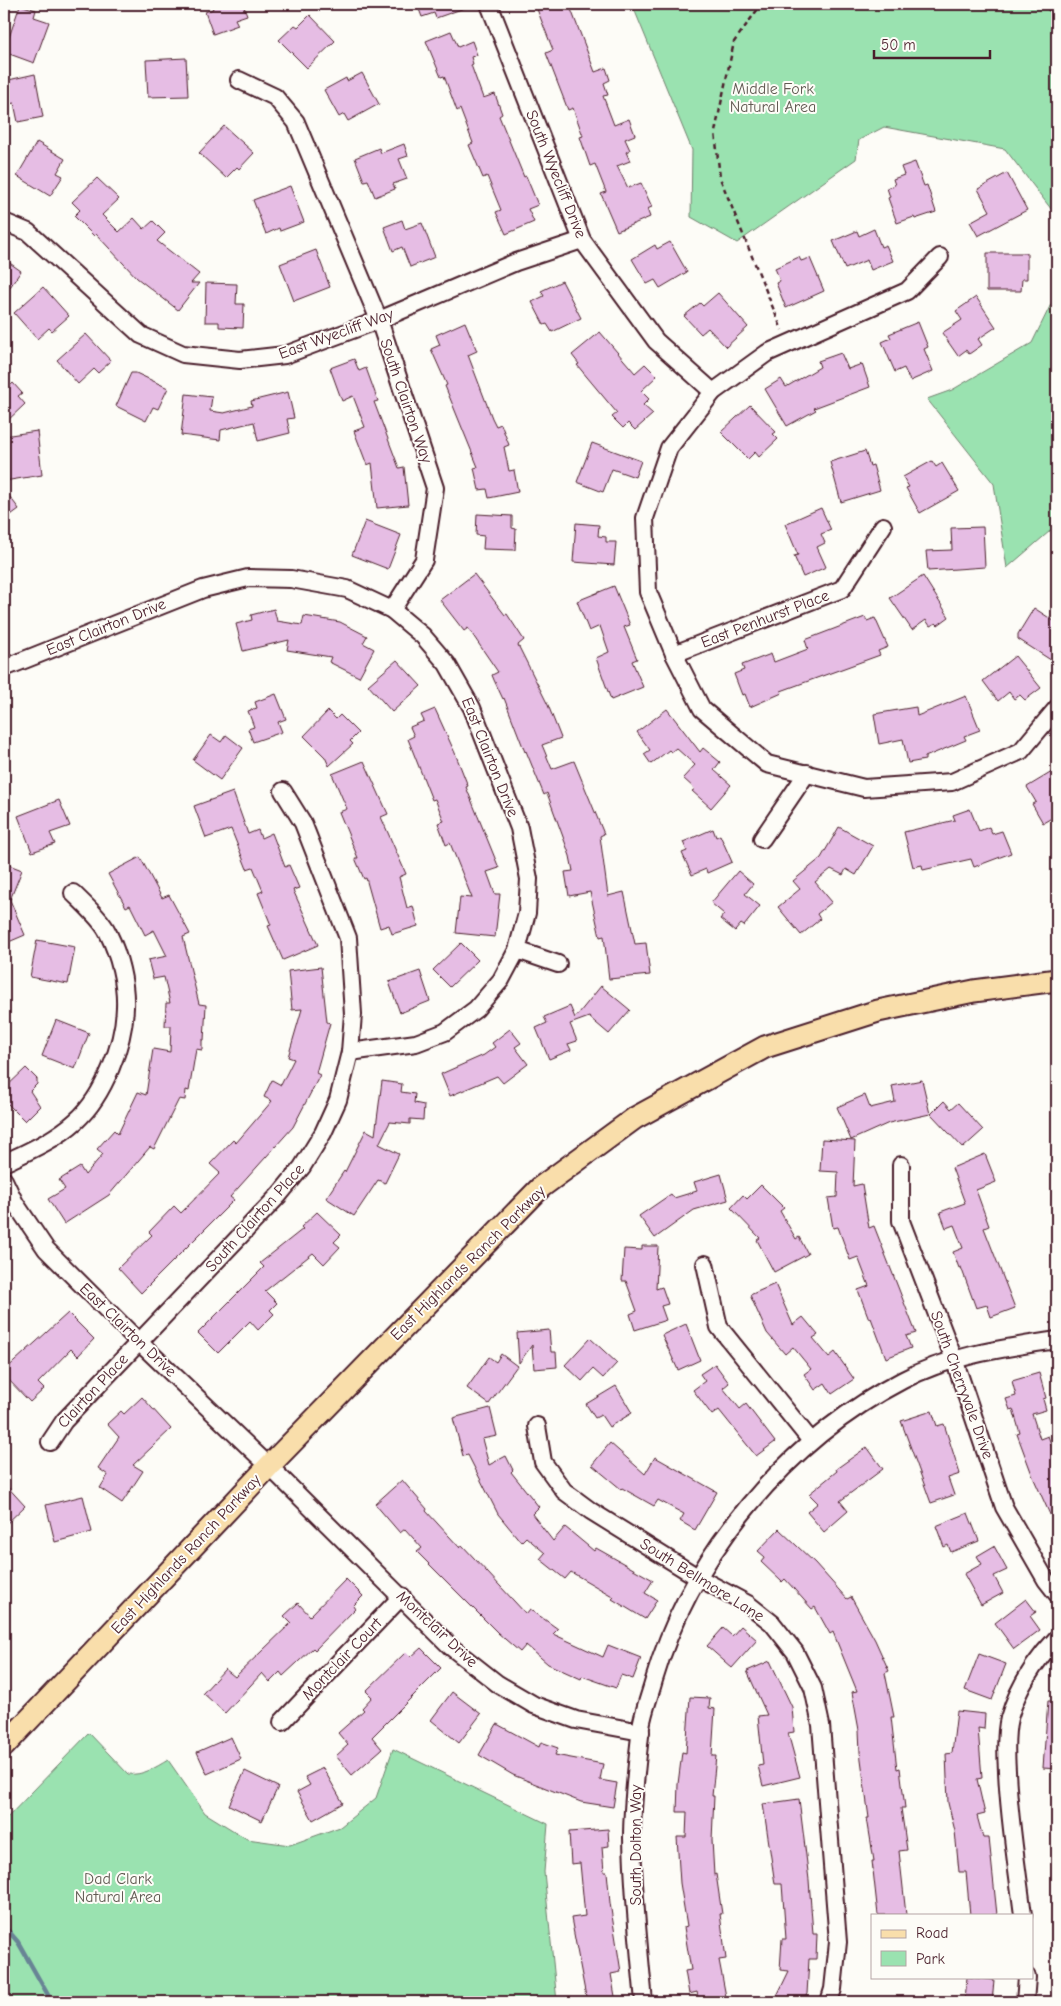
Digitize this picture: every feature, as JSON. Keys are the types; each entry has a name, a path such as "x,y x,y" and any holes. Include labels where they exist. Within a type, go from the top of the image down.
{"main road":[{"name":"East Highlands Ranch Parkway","path":"4,1746 269,1466 541,1187 634,1118 765,1047 878,1011 974,991 1057,980"}],"street":[{"name":"South Wyecliff Drive","path":"489,4 582,240 656,341 713,392"},
{"name":"South Clairton Way","path":"239,80 275,97 296,122 379,320 435,488 424,560 392,610"},
{"name":"East Wyecliff Way","path":"4,222 28,232 141,335 183,354 240,360 285,356 379,320 516,262 582,240"},
{"path":"940,257 907,291 767,353 713,392 669,448 645,518 648,592 674,654 702,709 767,764 864,788 952,782 1021,751 1057,708"},
{"name":"East Penhurst Place","path":"674,654 842,589 883,526"},
{"name":"East Clairton Drive","path":"4,668 203,589 248,578 291,579 347,589 392,610 423,636 447,664 472,708 519,828 529,879 528,913 517,950 501,980 476,1009 445,1032 416,1044 350,1052"},
{"path":"762,839 807,774"},
{"name":"South Clairton Place","path":"138,1342 279,1195 302,1167 323,1133 338,1100 350,1052 353,1014 348,938 303,824 283,791"},
{"path":"4,1163 43,1145 77,1120 99,1093 117,1055 126,1007 122,972 108,932 74,892"},
{"path":"517,950 558,964"},
{"name":"South Cherryvale Drive","path":"901,1165 901,1222 954,1359 1004,1507 1046,1580 1057,1594"},
{"name":"East Clairton Drive","path":"4,1180 15,1203 46,1249 138,1342 269,1466"},
{"path":"705,1264 720,1327 811,1441"},
{"name":"South Dolton Way","path":"644,2002 634,1894 632,1838 634,1787 641,1727 663,1651 698,1578 729,1530 763,1487 811,1441 856,1408 904,1379 954,1359 1057,1340"},
{"name":"Clairton Place","path":"50,1442 64,1421 138,1342"},
{"name":"South Bellmore Lane","path":"537,1426 543,1462 564,1491 590,1511 698,1578 748,1604 772,1623 795,1652 813,1688 821,1725 838,1942 834,1989 829,2002"},
{"name":"Montclair Drive","path":"269,1466 451,1646 498,1684 534,1705 576,1720 641,1732"},
{"name":"Montclair Court","path":"282,1722 402,1596"},
{"path":"1023,1914 1008,1798 1006,1756 1009,1720 1021,1686 1042,1654 1057,1638"},
{"path":"1025,2002 1026,1978"}],"path":[{"path":"764,4 760,6 734,42 715,132 720,178 788,344"},
{"path":"1040,4 1057,15"}],"green space":[{"name":"Middle Fork Natural Area","path":"632,4 1057,4 1057,232 1055,214 1005,149 884,127 859,140 856,159 737,243 691,217 692,150"},
{"path":"1057,292 1057,525 1007,568 994,484 927,399 952,390 1032,343"},
{"name":"Dad Clark Natural Area","path":"89,1733 128,1774 144,1772 168,1760 205,1813 247,1839 290,1845 340,1827 376,1798 393,1749 548,1824 544,1872 557,2002 4,2002 4,1821"}],"building":[{"path":"211,4 243,4 247,15 235,19 238,25 213,34 205,12 213,9"},
{"path":"417,4 470,4 470,6 436,18 434,13 422,17"},
{"path":"535,4 569,4 595,72 606,68 610,80 604,83 608,95 603,96 614,125 629,119 635,135 625,139 630,150 626,152 630,161 617,166 628,188 641,183 652,207 647,209 650,217 617,231 601,194 606,192 595,164 590,166 580,137 583,136 573,108 568,110 546,53 553,50"},
{"path":"20,5 36,10 34,17 49,22 34,63 4,52"},
{"path":"310,15 335,41 307,68 279,40 295,25 298,27"},
{"path":"451,31 458,47 472,41 477,55 471,57 473,64 471,65 483,98 495,94 502,114 499,116 524,177 526,176 538,205 528,209 534,222 506,234 496,212 501,210 487,176 483,178 469,145 473,143 460,109 457,111 444,76 441,77 426,41"},
{"path":"186,58 188,96 148,97 146,60"},
{"path":"362,73 379,104 348,121 344,114 339,117 324,90 346,78 347,81"},
{"path":"35,74 43,117 18,122 14,103 4,105 4,81"},
{"path":"224,126 254,153 239,169 237,167 226,178 199,153"},
{"path":"37,142 65,159 57,173 63,176 50,196 17,176"},
{"path":"404,144 408,156 399,159 407,179 393,184 395,189 375,197 368,180 364,181 355,158 379,148 381,153"},
{"path":"915,162 924,186 927,185 936,212 897,223 888,198 890,197 887,188 895,185 893,179 904,175 901,167"},
{"path":"1007,173 1027,210 978,236 970,222 990,211 978,189"},
{"path":"97,178 119,199 102,215 119,232 134,218 144,229 153,221 165,233 157,241 199,274 191,283 199,283 178,310 137,278 96,234 94,236 74,216 80,210 72,202"},
{"path":"290,186 304,222 280,231 279,228 266,234 253,200"},
{"path":"402,220 405,229 422,223 435,257 410,267 402,247 393,251 384,227"},
{"path":"874,229 881,247 886,245 893,261 871,270 867,260 845,269 833,241 857,231 859,236"},
{"path":"670,242 687,272 660,288 655,280 647,284 632,259 655,245 657,249"},
{"path":"316,250 330,287 294,301 280,264"},
{"path":"987,253 1027,253 1027,279 1022,279 1021,291 987,291"},
{"path":"799,257 801,261 810,258 824,291 786,308 776,283 780,281 775,268"},
{"path":"4,259 21,271 4,296"},
{"path":"562,281 581,318 552,332 547,324 544,325 532,302 544,296 541,291"},
{"path":"206,283 237,284 236,304 244,304 243,328 219,327 219,322 205,322"},
{"path":"43,287 69,316 52,331 49,328 37,339 14,313"},
{"path":"718,293 748,327 726,347 708,328 701,334 684,316 700,303 703,306"},
{"path":"976,297 996,327 978,339 982,345 969,354 966,350 958,356 942,333 962,320 956,311"},
{"path":"465,322 477,351 468,355 492,418 496,426 501,424 509,445 504,447 509,471 514,470 518,492 489,498 487,489 479,490 474,468 478,467 445,386 447,385 431,349 440,345 436,335"},
{"path":"918,322 928,347 924,349 933,371 910,381 904,368 895,372 882,342 891,338 889,334"},
{"path":"600,332 635,373 645,364 657,376 641,391 649,399 643,405 653,414 635,430 628,423 623,428 612,417 617,413 577,365 579,364 572,355"},
{"path":"86,334 111,361 98,373 94,369 78,384 57,360"},
{"path":"841,353 848,369 862,364 870,387 814,408 816,410 787,426 765,389 781,379 786,387 820,367 818,361"},
{"path":"354,359 359,371 366,368 378,401 374,402 399,468 404,467 408,505 377,508 372,463 367,465 354,431 365,427 353,396 342,401 330,368"},
{"path":"131,373 136,373 168,388 158,409 153,407 146,421 116,406"},
{"path":"13,383 22,393 18,396 25,404 4,424 4,392"},
{"path":"288,392 294,418 287,419 290,433 258,441 254,422 221,430 220,440 181,435 186,394 212,397 210,411 224,413 252,406 251,401"},
{"path":"750,405 776,432 773,434 778,439 759,457 755,452 748,459 721,432"},
{"path":"37,431 42,475 4,481 4,436"},
{"path":"592,443 641,461 635,477 612,469 603,492 577,482"},
{"path":"865,451 870,466 873,465 880,490 841,502 830,462"},
{"path":"932,461 936,467 942,463 959,491 920,513 906,488 909,487 903,477"},
{"path":"4,489 19,509 4,520"},
{"path":"821,508 831,530 821,534 825,543 817,547 826,567 803,577 794,556 798,555 785,524"},
{"path":"477,514 512,516 512,528 516,529 515,550 483,549 484,536 476,535"},
{"path":"365,521 401,535 388,569 352,555"},
{"path":"576,523 599,525 598,536 606,537 606,542 616,542 614,565 573,562"},
{"path":"983,527 985,567 928,571 926,551 952,550 951,528"},
{"path":"474,574 505,615 507,614 524,640 518,645 548,705 561,738 542,745 552,769 574,761 604,834 600,836 608,896 624,892 635,944 646,943 650,975 609,979 604,936 600,937 590,892 569,896 565,872 573,871 570,856 547,793 544,795 504,698 492,675 498,672 468,628 464,631 440,600"},
{"path":"923,576 949,617 938,625 936,623 930,626 926,620 912,630 890,598"},
{"path":"614,586 630,625 624,627 637,659 632,661 643,687 611,700 596,658 609,652 600,626 589,631 577,601"},
{"path":"1034,608 1057,623 1057,664 1018,639 1018,634"},
{"path":"274,609 277,621 302,625 304,616 340,622 367,636 363,643 374,649 359,677 329,662 331,657 287,650 289,640 243,651 236,624 252,620 251,615"},
{"path":"865,617 867,621 875,618 888,647 878,651 880,655 781,691 782,693 750,707 745,694 742,695 734,674 744,670 742,665 771,654 774,662 808,649 805,640"},
{"path":"1015,656 1041,688 1025,700 1020,695 1014,699 1009,692 998,701 983,681"},
{"path":"397,660 421,686 392,712 368,685"},
{"path":"276,694 286,719 278,722 282,732 253,742 248,729 254,727 248,711 257,708 255,702"},
{"path":"966,696 980,730 964,736 966,740 925,757 925,760 908,763 903,739 879,744 874,714 916,707 917,716"},
{"path":"435,709 455,753 468,786 466,787 499,868 487,872 495,894 500,894 495,937 456,933 460,897 472,898 450,843 446,845 438,823 444,821 435,799 432,800 408,739 414,736 410,727 424,721 421,715"},
{"path":"667,709 700,752 703,748 720,762 714,770 731,785 711,808 692,791 695,789 683,778 695,765 676,748 671,752 669,750 651,764 644,754 650,750 637,732"},
{"path":"328,711 336,719 340,715 358,733 350,741 353,744 329,766 325,757 304,736"},
{"path":"211,735 221,742 226,735 243,748 220,780 193,760"},
{"path":"364,761 388,814 381,817 406,874 399,877 407,908 413,906 418,926 392,934 389,925 380,928 366,878 364,879 355,858 358,858 339,812 347,809 332,774"},
{"path":"1057,769 1057,815 1043,823 1032,804 1036,802 1027,787"},
{"path":"233,792 248,834 258,830 261,838 272,833 285,867 289,865 299,888 293,890 318,945 283,960 268,926 271,925 258,893 263,891 253,867 247,869 231,829 206,838 194,806"},
{"path":"59,800 70,826 50,833 55,844 32,852 18,816"},
{"path":"970,809 979,831 989,827 992,834 1002,831 1011,853 974,867 971,859 923,870 922,865 913,867 904,832 955,820 953,815"},
{"path":"839,827 873,846 856,875 846,869 843,875 831,869 815,882 832,902 817,914 820,919 801,935 778,907 800,889 793,881 821,858"},
{"path":"713,829 716,837 720,835 732,862 707,873 706,869 692,875 682,853 687,851 683,842"},
{"path":"140,857 162,898 169,895 190,934 183,937 199,1004 206,1005 202,1050 196,1049 189,1091 186,1090 185,1100 179,1099 154,1149 150,1147 109,1195 64,1224 48,1199 65,1189 59,1180 80,1167 85,1175 103,1154 97,1149 114,1130 118,1134 138,1092 146,1095 153,1049 170,1052 171,1026 165,1026 166,1003 170,1003 164,977 153,979 148,960 167,956 154,930 145,935 130,905 126,907 108,874"},
{"path":"4,863 22,870 10,900 25,935 4,944"},
{"path":"738,871 753,884 745,894 760,906 744,926 741,924 735,931 720,919 724,914 711,903"},
{"path":"37,940 75,947 68,984 30,977"},
{"path":"461,943 478,960 450,987 433,970"},
{"path":"321,967 327,1022 330,1023 316,1073 320,1075 293,1127 230,1197 234,1200 141,1293 118,1268 152,1235 149,1232 174,1206 181,1213 220,1173 210,1164 233,1140 236,1143 272,1101 264,1097 272,1080 281,1085 294,1059 288,1057 302,1009 292,1010 288,971"},
{"path":"420,971 430,1001 400,1013 389,982"},
{"path":"601,986 630,1010 609,1034 589,1017 570,1024 577,1041 568,1044 571,1050 549,1059 536,1028 547,1023 544,1017 570,1006 575,1018"},
{"path":"56,1020 89,1033 75,1069 42,1056"},
{"path":"510,1029 521,1043 515,1047 528,1064 503,1083 497,1076 450,1096 441,1074 484,1055 495,1047 492,1043"},
{"path":"26,1068 37,1079 37,1084 30,1091 40,1106 25,1121 4,1100 4,1089"},
{"path":"922,1080 930,1114 889,1123 851,1140 837,1107 865,1095 870,1108 895,1102 892,1086"},
{"path":"382,1081 402,1084 401,1092 415,1094 414,1103 424,1105 423,1120 410,1119 410,1124 390,1122 379,1144 399,1154 385,1183 378,1180 354,1216 326,1198 345,1172 366,1130 375,1135"},
{"path":"944,1101 951,1109 958,1103 983,1130 963,1148 931,1114"},
{"path":"822,1139 855,1141 853,1186 862,1184 869,1228 874,1226 916,1333 906,1336 911,1348 886,1358 858,1290 869,1286 858,1257 850,1260 838,1227 833,1228 828,1198 837,1197 838,1172 820,1171"},
{"path":"985,1154 996,1182 976,1190 989,1226 984,1228 1015,1308 991,1317 987,1305 976,1308 961,1267 959,1268 953,1252 963,1248 954,1225 946,1228 940,1212 965,1203 952,1168"},
{"path":"721,1174 728,1200 694,1210 655,1238 639,1216 671,1194 674,1198 697,1191 694,1182"},
{"path":"761,1185 784,1208 780,1211 796,1239 799,1237 808,1254 774,1272 757,1240 760,1238 731,1208 743,1195 747,1199"},
{"path":"317,1212 341,1235 334,1242 340,1247 324,1264 313,1253 265,1291 277,1303 270,1310 274,1314 258,1330 250,1321 218,1353 198,1333 264,1267 260,1263 303,1229 301,1227"},
{"path":"642,1246 658,1246 656,1289 662,1287 668,1304 661,1306 666,1320 635,1330 630,1314 637,1311 626,1281 622,1281 624,1249 642,1250"},
{"path":"775,1284 793,1325 803,1317 818,1335 813,1338 829,1357 835,1352 854,1379 832,1394 825,1383 815,1390 804,1374 811,1369 793,1347 785,1354 767,1333 750,1295"},
{"path":"68,1313 94,1339 78,1356 71,1349 38,1383 44,1389 30,1402 4,1375 4,1371"},
{"path":"686,1324 700,1360 678,1370 662,1335"},
{"path":"549,1330 551,1352 556,1352 557,1367 534,1369 532,1345 519,1363 517,1333"},
{"path":"590,1338 617,1363 603,1378 593,1369 582,1381 565,1365"},
{"path":"501,1354 517,1366 489,1404 467,1388 489,1357 496,1362"},
{"path":"715,1364 729,1383 723,1388 740,1409 746,1404 775,1442 756,1456 719,1410 712,1415 693,1390 705,1381 700,1374"},
{"path":"1039,1373 1046,1398 1043,1399 1046,1410 1032,1414 1040,1439 1048,1436 1057,1460 1057,1530 1033,1477 1017,1434 1020,1433 1013,1409 1010,1410 1006,1399 1016,1396 1012,1381"},
{"path":"616,1386 632,1413 609,1427 601,1415 595,1418 586,1404"},
{"path":"142,1397 171,1429 133,1465 143,1471 122,1503 100,1488 108,1475 98,1468 119,1437 107,1424 121,1411 124,1414"},
{"path":"490,1408 497,1436 482,1439 489,1465 506,1456 513,1470 511,1472 539,1507 532,1514 553,1541 565,1527 594,1551 596,1548 653,1580 645,1593 657,1600 645,1619 612,1599 614,1597 571,1572 565,1579 540,1559 545,1553 526,1537 521,1542 498,1514 468,1455 463,1456 453,1418"},
{"path":"932,1411 937,1426 944,1424 960,1474 948,1478 954,1495 931,1503 901,1421"},
{"path":"610,1443 645,1474 655,1457 717,1492 695,1530 680,1521 684,1514 658,1500 654,1506 621,1489 592,1465"},
{"path":"867,1447 883,1469 840,1501 848,1511 824,1532 807,1512 818,1503 809,1494 837,1471 836,1469"},
{"path":"402,1480 427,1509 426,1511 460,1548 462,1545 526,1614 530,1609 558,1629 553,1634 603,1657 608,1645 641,1658 633,1679 621,1675 616,1688 582,1676 581,1679 548,1664 526,1645 520,1652 498,1633 417,1552 422,1548 405,1529 400,1533 375,1504"},
{"path":"4,1483 25,1506 4,1526"},
{"path":"83,1496 92,1532 55,1542 46,1505"},
{"path":"968,1513 979,1541 951,1552 948,1545 944,1547 936,1526"},
{"path":"779,1529 815,1563 847,1599 851,1597 875,1640 889,1671 885,1673 894,1717 891,1717 897,1769 900,1768 905,1808 901,1808 907,1850 899,1851 906,1914 878,1914 872,1861 874,1861 867,1818 869,1818 859,1730 852,1692 857,1691 833,1632 830,1634 815,1607 812,1609 785,1579 782,1582 761,1562 765,1557 758,1551"},
{"path":"994,1546 1007,1570 994,1576 1003,1593 981,1605 964,1574 982,1564 977,1556"},
{"path":"346,1579 363,1596 353,1606 355,1609 315,1650 313,1648 283,1676 280,1672 270,1682 262,1673 225,1713 203,1693 225,1669 235,1677 291,1623 284,1616 298,1603 310,1616"},
{"path":"1026,1599 1036,1612 1030,1616 1040,1630 1014,1649 995,1623"},
{"path":"741,1626 757,1640 732,1668 707,1646 723,1628 732,1636"},
{"path":"421,1648 441,1668 372,1737 382,1749 352,1775 336,1756 348,1745 338,1733 364,1710 362,1708 372,1697 366,1691 406,1652 411,1657"},
{"path":"979,1654 1006,1664 992,1700 965,1690"},
{"path":"770,1661 792,1707 794,1732 788,1733 800,1777 763,1786 758,1766 763,1765 758,1716 767,1715 747,1671"},
{"path":"452,1692 481,1714 459,1743 431,1720"},
{"path":"690,1697 710,1698 709,1708 715,1709 712,1756 716,1756 712,1796 714,1796 712,1840 714,1875 716,1874 722,1914 720,1914 726,1959 719,1960 727,2002 699,2002 697,1992 689,1994 685,1971 691,1970 684,1927 687,1926 680,1883 677,1837 686,1837 687,1812 677,1812 682,1752 686,1753"},
{"path":"1048,1701 1057,1701 1057,1769 1043,1768"},
{"path":"957,1711 985,1714 984,1729 978,1728 982,1778 977,1779 985,1814 977,1816 983,1838 989,1838 997,1914 970,1914 966,1872 959,1872 955,1831 948,1803 946,1754 952,1753"},
{"path":"497,1724 539,1747 541,1742 558,1748 555,1755 603,1764 600,1780 617,1783 613,1807 581,1802 513,1775 479,1755"},
{"path":"231,1737 241,1759 207,1774 197,1752"},
{"path":"323,1768 343,1803 313,1820 297,1792 310,1785 305,1777"},
{"path":"245,1771 278,1787 262,1821 229,1805"},
{"path":"799,1799 809,1880 813,1934 817,1934 816,1959 809,1959 807,1994 803,2002 774,2002 789,1971 780,1970 782,1939 786,1939 782,1884 775,1884 763,1804"},
{"path":"608,1829 609,1846 602,1847 604,1872 607,1872 621,1972 611,1974 616,2002 587,2002 571,1918 585,1916 580,1863 571,1864 569,1832"},
{"path":"967,1978 994,1980 992,2002 965,2002"}],"waterway":[{"path":"4,1926 18,1942 52,2002"}]}
